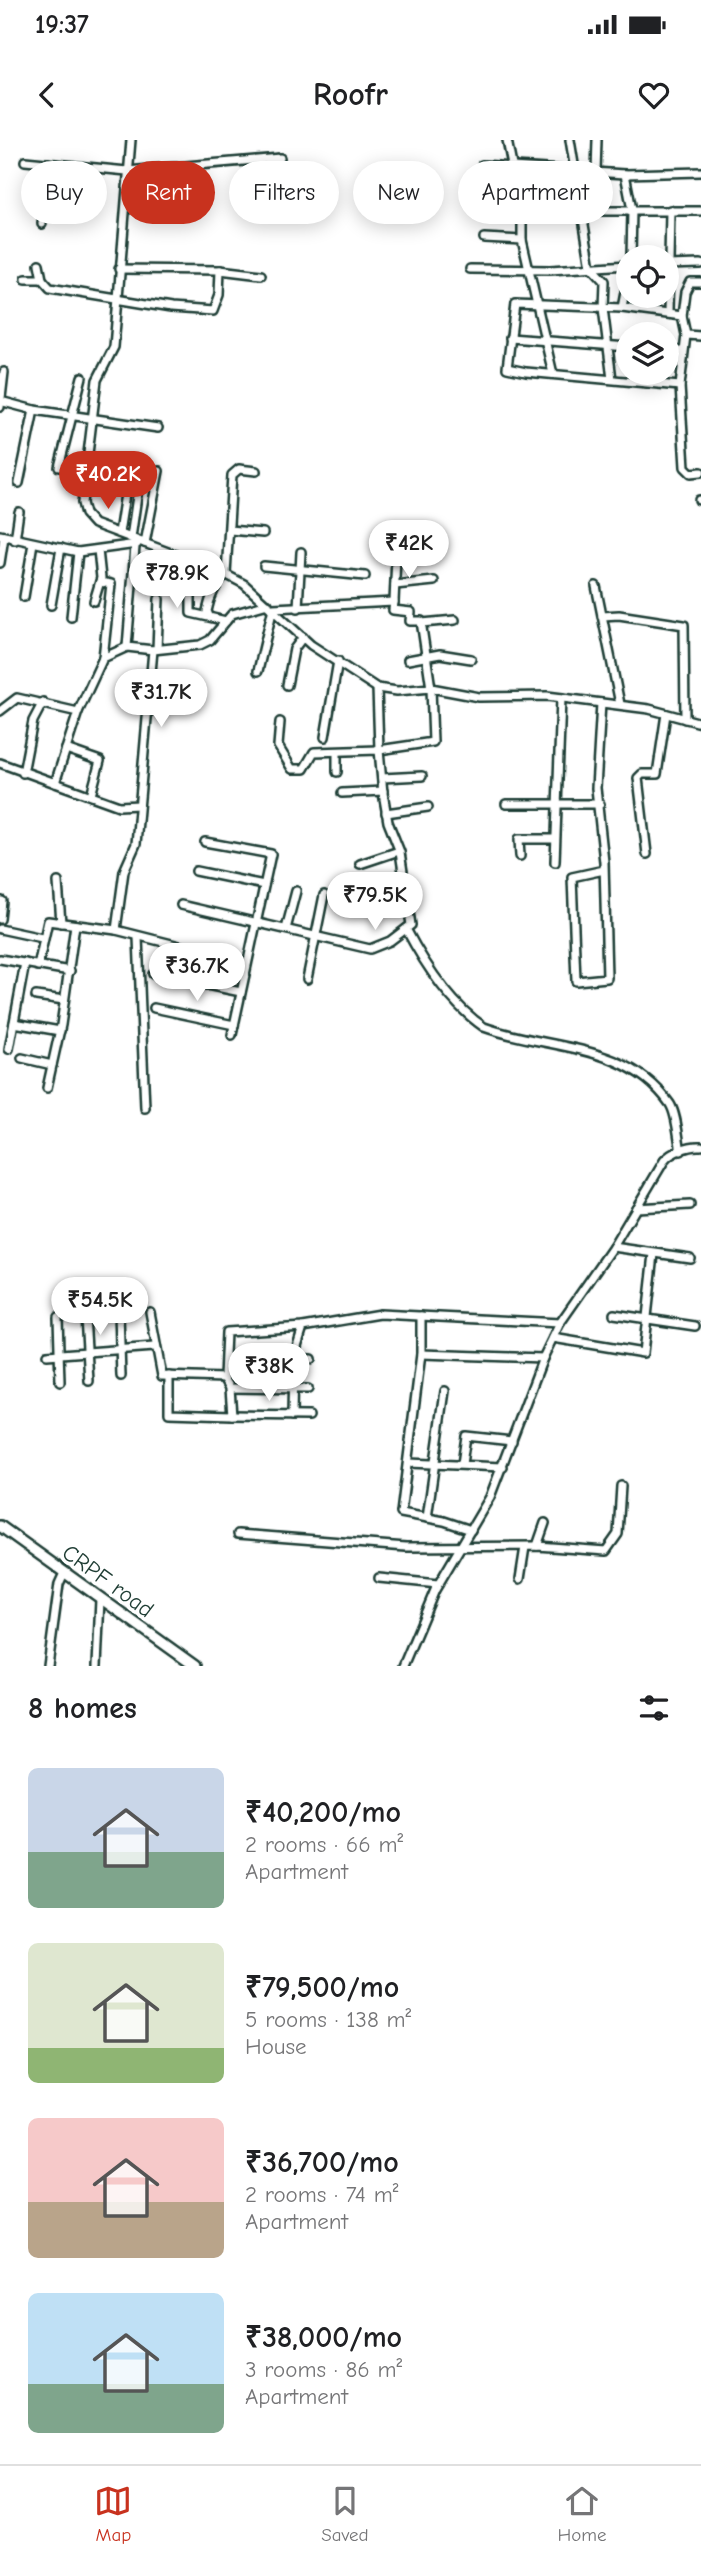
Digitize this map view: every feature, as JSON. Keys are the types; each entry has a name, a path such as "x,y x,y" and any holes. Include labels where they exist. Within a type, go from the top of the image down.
{"street":[{"path":"128,161 131,140"},
{"path":"507,140 512,161"},
{"path":"570,140 574,161"},
{"path":"596,161 597,140"},
{"path":"215,163 279,158"},
{"path":"613,173 701,172"},
{"path":"625,174 632,210 631,245"},
{"path":"613,210 701,211"},
{"path":"669,245 670,210"},
{"path":"123,224 114,347 97,380 82,503 85,514 94,523 140,544 191,559 226,574 270,606 303,637 377,688 397,691 432,688 464,696 561,698 620,704 701,723"},
{"path":"521,224 553,374"},
{"path":"585,224 591,267 604,281 603,308 612,380"},
{"path":"484,238 523,240"},
{"path":"38,264 41,279 50,288 171,308 213,311 219,295 220,270"},
{"path":"679,265 701,264"},
{"path":"470,269 531,270 616,266"},
{"path":"119,269 220,270 261,275"},
{"path":"26,278 41,279"},
{"path":"701,282 690,282 685,292 682,316 686,335 682,351 680,386 685,467 691,473 701,472"},
{"path":"616,308 514,304 507,368 680,386"},
{"path":"622,308 682,316"},
{"path":"668,308 668,313"},
{"path":"686,335 701,336"},
{"path":"510,338 616,346"},
{"path":"4,372 0,403 158,428"},
{"path":"59,467 82,377"},
{"path":"19,483 34,410"},
{"path":"209,616 206,611 214,586 226,574 232,475 239,469 256,471"},
{"path":"127,647 140,544 159,471"},
{"path":"131,538 139,482"},
{"path":"119,533 125,494"},
{"path":"15,540 19,512"},
{"path":"230,530 263,533"},
{"path":"0,563 2,536 78,552 140,544"},
{"path":"24,597 33,543"},
{"path":"51,605 61,548"},
{"path":"94,601 100,582 98,550"},
{"path":"71,617 78,552"},
{"path":"298,608 301,552"},
{"path":"396,557 393,610 411,612 410,621 422,624 455,620"},
{"path":"191,559 191,613 226,621"},
{"path":"264,566 365,576"},
{"path":"135,572 165,574 168,588"},
{"path":"395,585 434,581"},
{"path":"55,783 78,712 103,658 111,584 100,582"},
{"path":"596,586 620,704"},
{"path":"116,930 124,871 136,844 159,599"},
{"path":"103,658 127,647 155,650 200,645 210,640 232,614 270,606 298,608 394,602"},
{"path":"258,671 270,606"},
{"path":"602,616 619,615 684,625 685,719"},
{"path":"280,722 278,746 292,769 304,769 314,752 379,750 433,742 432,688 422,624"},
{"path":"287,685 293,649 303,637"},
{"path":"408,660 427,659 440,654 471,659"},
{"path":"325,737 338,661"},
{"path":"181,905 370,949 390,941 411,925 400,851 386,813 379,750 377,688"},
{"path":"0,711 17,698 78,712"},
{"path":"555,862 561,698"},
{"path":"23,773 33,721 43,702"},
{"path":"601,703 596,788 600,804 604,870 607,978 576,981 572,877 604,870"},
{"path":"648,854 638,778 642,774 657,774 666,714"},
{"path":"66,749 100,761 91,795"},
{"path":"337,752 337,772"},
{"path":"0,763 119,806 139,805"},
{"path":"382,778 422,776"},
{"path":"342,793 383,791"},
{"path":"506,804 600,804"},
{"path":"386,813 428,807"},
{"path":"520,856 519,839 554,839"},
{"path":"205,842 271,854 232,1035"},
{"path":"360,864 400,851"},
{"path":"196,871 264,885"},
{"path":"58,882 61,923"},
{"path":"286,929 296,891"},
{"path":"307,979 324,895"},
{"path":"0,919 2,901"},
{"path":"38,966 42,938 48,921 116,930 247,963"},
{"path":"47,1088 60,1031 75,925"},
{"path":"0,929 42,938"},
{"path":"406,929 422,960 468,1016 484,1027 602,1056 638,1071 671,1105 681,1151"},
{"path":"138,937 145,1108"},
{"path":"0,959 70,971"},
{"path":"9,1049 25,963"},
{"path":"153,974 241,992"},
{"path":"36,996 64,1000"},
{"path":"154,1008 234,1025"},
{"path":"14,1023 60,1031"},
{"path":"22,1058 52,1065"},
{"path":"403,1666 438,1584 471,1530 503,1467 543,1358 560,1323 613,1247 664,1161 681,1151 701,1146"},
{"path":"636,1208 690,1205"},
{"path":"613,1247 690,1258"},
{"path":"552,1338 643,1353 654,1254"},
{"path":"119,1312 121,1376"},
{"path":"150,1312 162,1376 224,1378"},
{"path":"232,1415 230,1388 224,1378 226,1332 303,1327 380,1314 560,1323"},
{"path":"614,1314 695,1326"},
{"path":"85,1316 89,1381"},
{"path":"421,1316 421,1354 401,1513 471,1530"},
{"path":"58,1317 60,1382"},
{"path":"292,1416 293,1359 303,1327"},
{"path":"47,1355 155,1347"},
{"path":"421,1354 543,1358"},
{"path":"226,1358 311,1359"},
{"path":"169,1376 169,1413 309,1416"},
{"path":"230,1388 308,1389"},
{"path":"428,1518 445,1391"},
{"path":"462,1464 466,1436 512,1441"},
{"path":"408,1463 503,1467"},
{"path":"238,1534 406,1547 537,1546 606,1551 618,1534 621,1486"},
{"path":"537,1546 545,1523"},
{"name":"CRPF road","path":"0,1526 195,1666"},
{"path":"520,1579 525,1547"},
{"path":"48,1666 59,1584 64,1573"},
{"path":"379,1578 438,1584"},
{"path":"97,1666 100,1600"}]}
